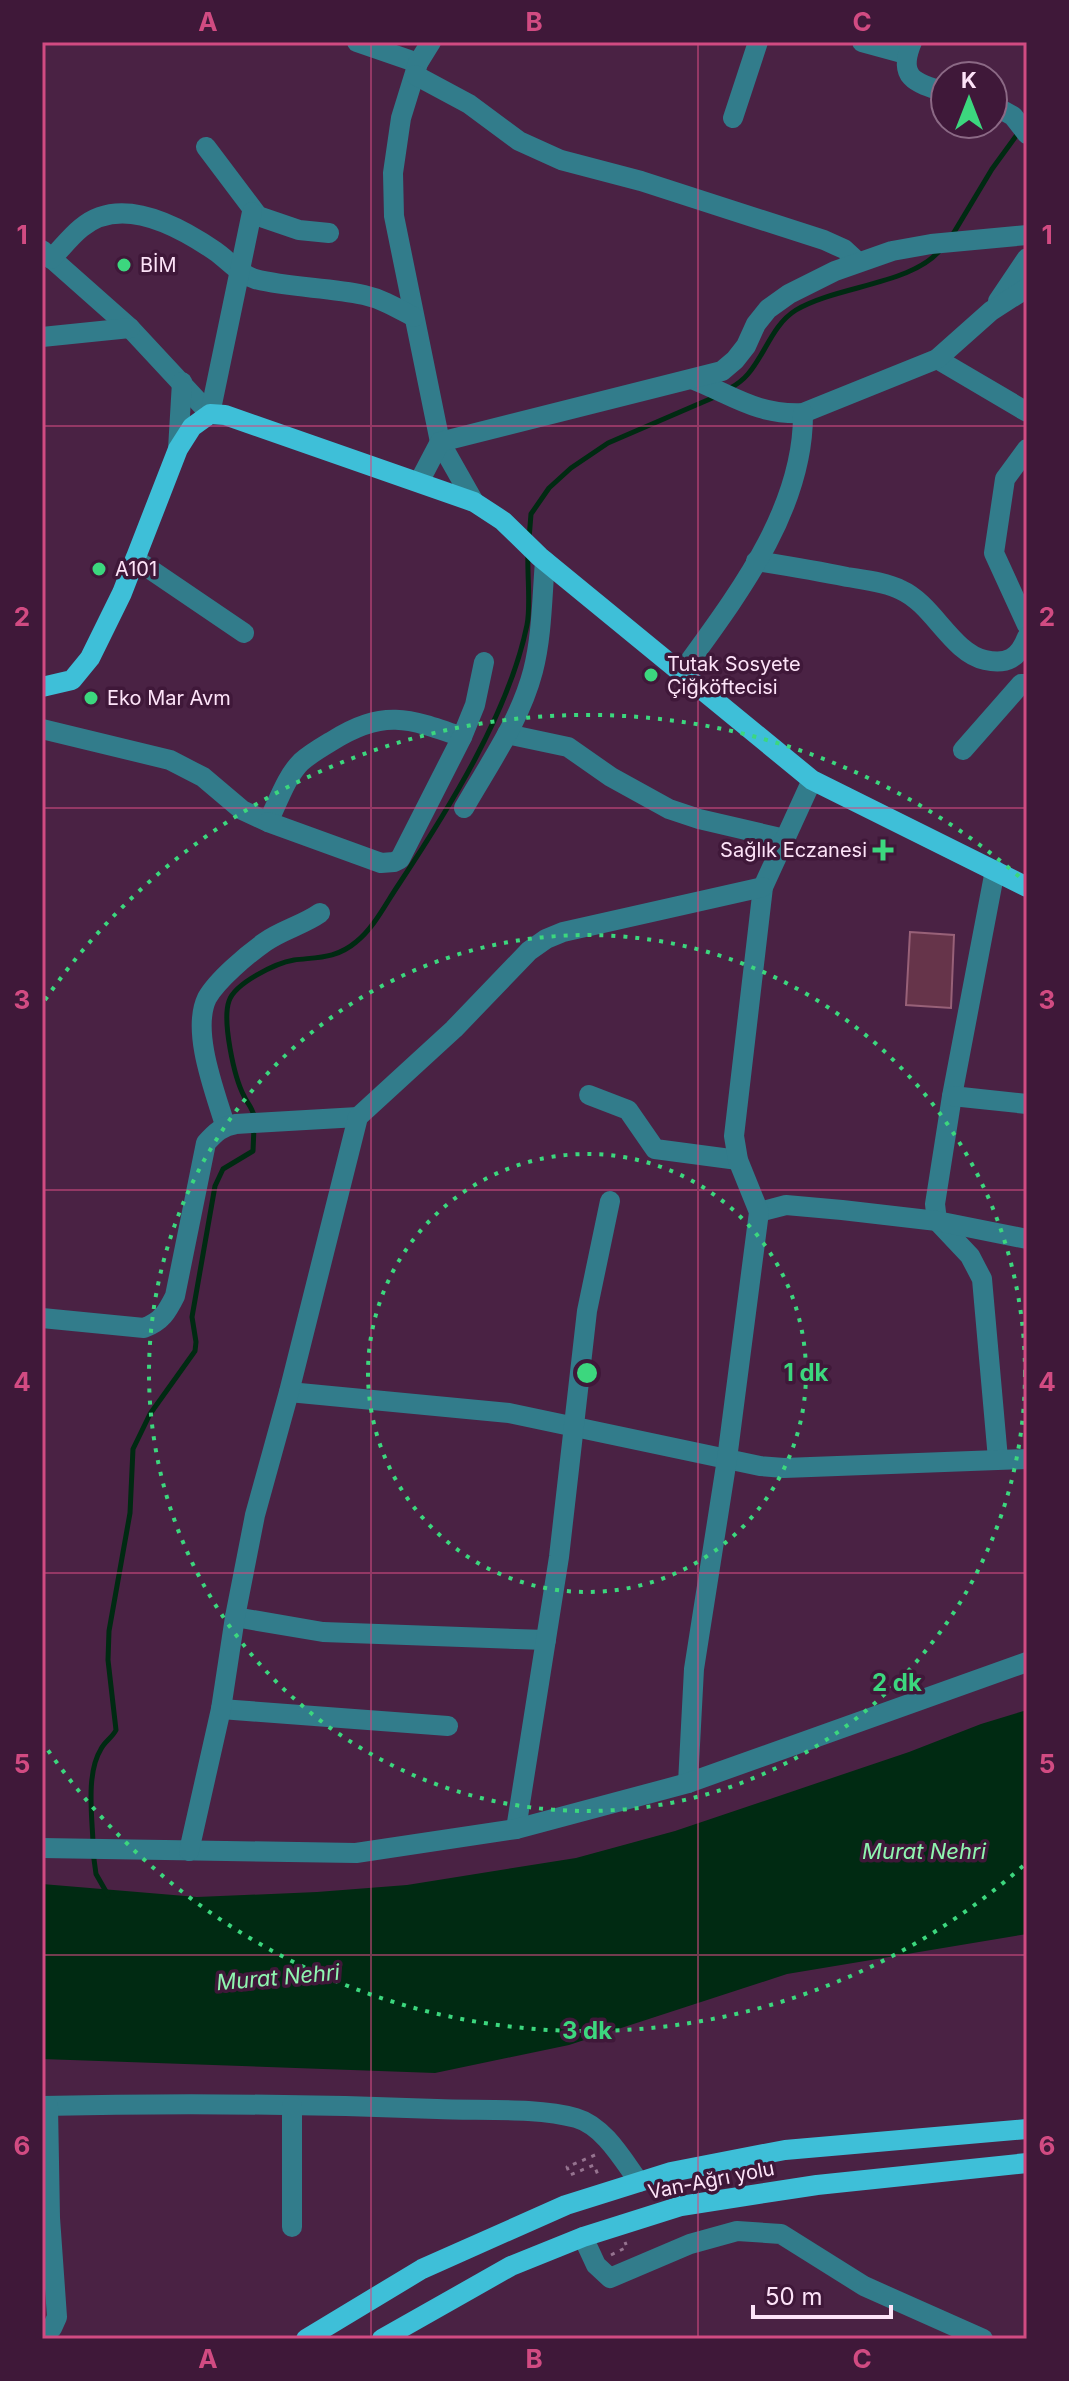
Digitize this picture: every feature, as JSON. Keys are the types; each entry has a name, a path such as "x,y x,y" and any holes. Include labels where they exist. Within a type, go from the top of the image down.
{"main road":[{"path":"42,687 72,680 90,658 122,593 178,449 192,427 210,414 225,415 474,502 503,521 543,559 812,780 1027,887"},
{"path":"306,2339 422,2269 566,2205 671,2172 785,2150 1027,2129"},
{"name":"Van-Ağrı yolu","path":"382,2339 511,2266 583,2237 681,2206 817,2185 1027,2163"},
{"path":"639,2182 652,2216"}],"street":[{"path":"357,42 417,69 519,141 561,160 641,181 810,235 844,249 857,261"},
{"path":"431,42 417,69 401,118 393,173 394,216 440,442 474,502"},
{"path":"733,118 758,42"},
{"path":"862,42 909,48 908,74 914,82 929,87"},
{"path":"1009,114 1027,134"},
{"path":"206,147 252,212 273,223 329,233"},
{"path":"210,414 252,212"},
{"path":"210,414 130,328 47,254 94,219 135,214 152,217 197,239 239,271 255,279 363,295 388,303 414,317"},
{"path":"419,482 440,442 703,383 735,360 768,309 789,294 857,261 931,244 1027,235"},
{"path":"991,311 1027,258"},
{"path":"703,383 740,403 781,414 803,413 937,359 991,311 1027,288"},
{"path":"42,337 130,328"},
{"path":"937,359 1027,412"},
{"path":"178,449 182,382"},
{"path":"681,673 726,611 756,561 791,488 801,456 803,413"},
{"path":"1027,449 1005,479 994,553 1027,625"},
{"path":"135,559 244,633"},
{"path":"464,808 507,734 533,671 539,638 543,559"},
{"path":"756,561 901,590 922,604 962,647 980,659 1010,661 1018,655 1027,637"},
{"path":"963,750 1024,684 1010,661"},
{"path":"42,729 170,760 203,777 242,810 268,822 381,863 394,862 404,854 462,737 475,705 484,662"},
{"path":"268,822 301,762 364,723 389,719 425,724 462,737"},
{"path":"507,734 568,747 611,777 669,809 785,839"},
{"path":"688,1783 694,1669 727,1459 759,1212 738,1160 734,1136 763,887 812,780"},
{"path":"982,1279 970,1256 937,1221 937,1185 995,870"},
{"path":"189,1851 221,1709 255,1515 358,1117 454,1029 529,951 546,939 563,932 763,887"},
{"path":"231,1124 211,1077 202,1030 205,1003 209,994 264,942 304,924 320,913"},
{"path":"589,1095 628,1110 655,1149 738,1160"},
{"path":"952,1096 1027,1104"},
{"path":"42,1318 144,1328 158,1323 175,1296 206,1143 231,1124 358,1117"},
{"path":"516,1829 546,1640 588,1303 610,1201"},
{"path":"759,1212 786,1205 937,1221 1027,1239"},
{"path":"998,1459 982,1279 990,1244 999,1235"},
{"path":"289,1392 509,1413 784,1468 1027,1459"},
{"path":"235,1617 323,1632 546,1640"},
{"path":"42,1848 356,1853 516,1829 688,1783 1027,1662"},
{"path":"221,1709 448,1726"},
{"path":"42,2334 52,2328 57,2317 45,2106 292,2106 506,2112 576,2118 591,2124 639,2182"},
{"path":"292,2106 292,2227"},
{"path":"583,2237 596,2265 610,2278 690,2244 737,2231 781,2234 864,2286 983,2339"}],"path":[{"path":"594,2165 570,2175 567,2167 613,2147"},
{"path":"602,2259 627,2247"}],"water":[{"name":"Murat Nehri","path":"1027,1710 1027,1934 787,1974 569,2045 435,2073 42,2059 42,1884 197,1897 317,1892 407,1885 576,1858 675,1831"}],"building":[{"path":"910,932 954,935 951,1008 906,1005"}],"waterway":[{"path":"953,234 992,169 1019,132"},
{"path":"729,389 748,374 775,331 796,310 832,295 913,270 942,248"},
{"path":"529,539 531,514 549,488 571,468 608,443 717,396"},
{"path":"254,1117 233,1063 227,1022 229,1001 239,987 277,965 349,948 379,915 475,760 506,692 527,625 528,553"},
{"path":"93,1842 93,1770 101,1749 116,1730 108,1660 109,1631 130,1513 133,1449 150,1414 195,1351 192,1317 215,1186 223,1169 253,1151 254,1127"},
{"path":"93,1852 96,1874 108,1895"}],"place":[{"name":"BİM","path":"124,265"},
{"name":"A101","path":"99,569"},
{"name":"Tutak Sosyete Çiğköftecisi","path":"651,675"},
{"name":"Eko Mar Avm","path":"91,698"},
{"name":"Sağlık Eczanesi","path":"883,850"}]}
